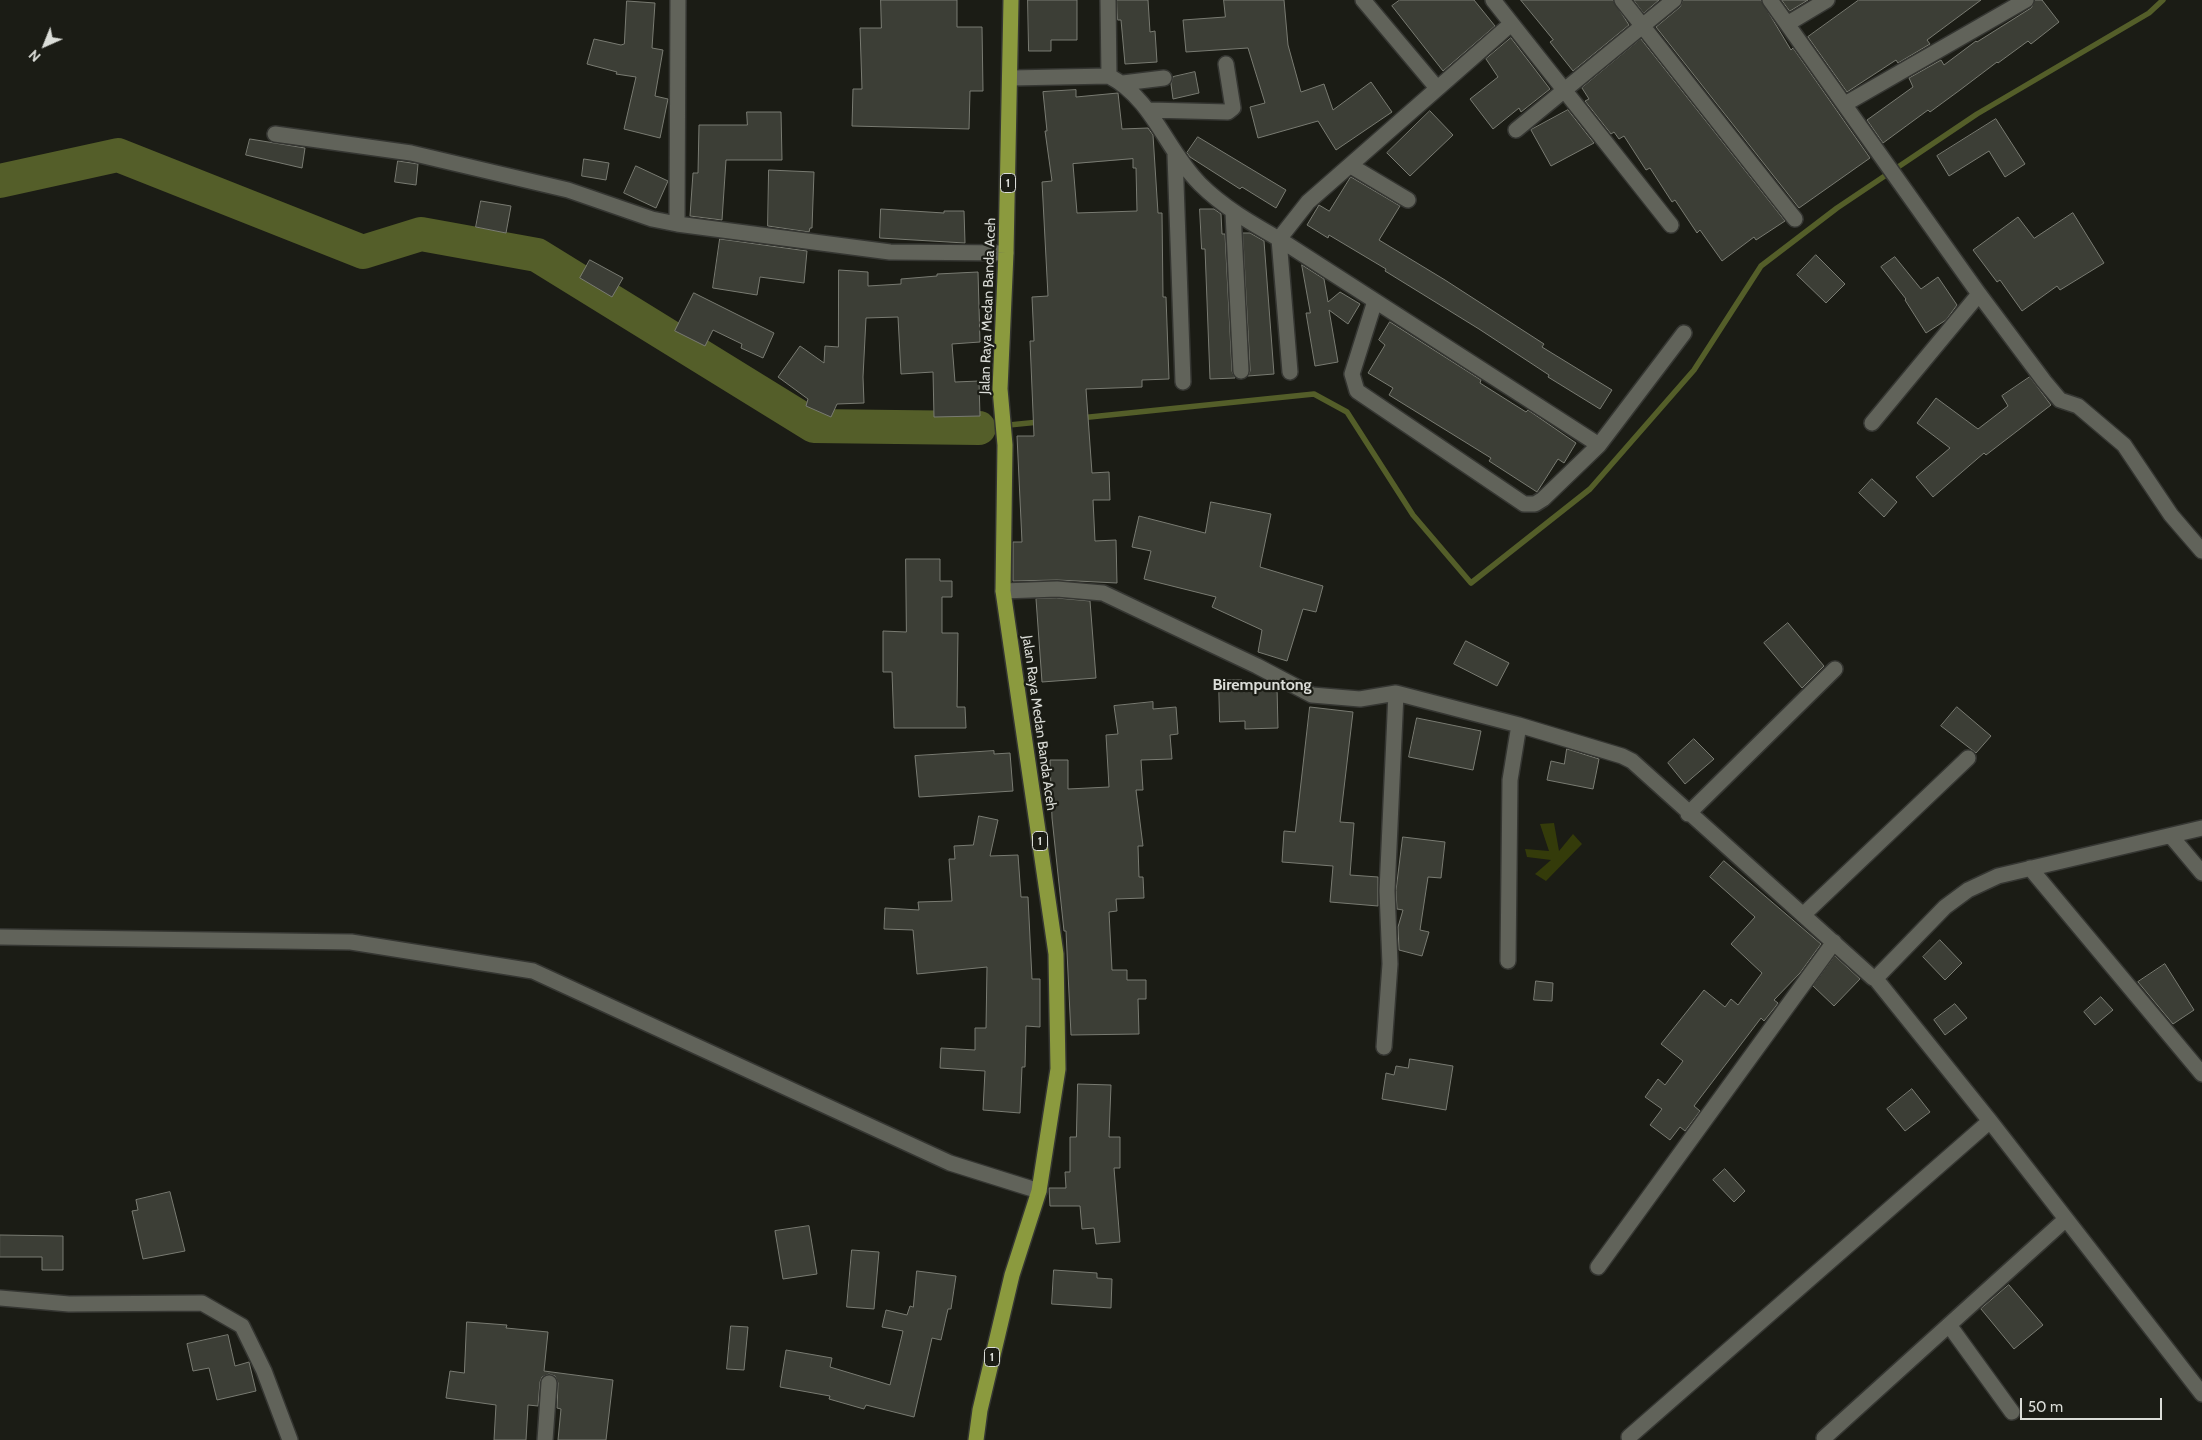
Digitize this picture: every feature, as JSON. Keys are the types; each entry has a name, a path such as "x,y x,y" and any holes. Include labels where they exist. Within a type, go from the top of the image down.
{"highway":[{"name":"Jalan Raya Medan Banda Aceh","path":"976,1440 980,1410 1012,1275 1039,1191 1058,1069 1056,954 1003,592 1005,445 1000,388 1011,78 1011,0"}],"street":[{"path":"677,224 678,0"},
{"path":"1108,0 1109,76"},
{"path":"1363,0 1437,88"},
{"path":"1493,0 1671,225"},
{"path":"1622,0 1795,219"},
{"path":"1516,130 1674,0"},
{"path":"1770,0 1979,294 2060,400 2078,406 2124,445 2172,515 2202,551"},
{"path":"1787,24 1826,0"},
{"path":"1845,104 2026,0"},
{"path":"1290,372 1279,239 1308,202 1511,24"},
{"path":"1149,110 1228,112 1233,108 1226,64"},
{"path":"1011,78 1109,76 1123,83 1149,110 1175,155 1200,184 1233,212 1279,239 1599,445"},
{"path":"1123,83 1164,78"},
{"path":"275,134 412,153 568,190 652,219 677,224 890,252 1006,253"},
{"path":"1175,155 1183,382"},
{"path":"1351,166 1408,200"},
{"path":"1233,212 1241,371"},
{"path":"1872,423 1979,294"},
{"path":"1375,301 1352,374 1357,390 1524,504 1535,504 1542,499 1599,445 1684,333"},
{"path":"1003,592 1057,589 1103,593 1257,666 1312,695 1360,700 1396,693 1518,725 1632,761 1688,814 1875,978 1990,1120 2202,1394"},
{"path":"1688,814 1835,669"},
{"path":"1384,1047 1390,964 1387,891 1396,693"},
{"path":"1508,961 1510,780 1518,725"},
{"path":"1803,915 1968,758"},
{"path":"1875,978 1945,907 1968,890 1998,876 2202,828"},
{"path":"2171,836 2202,873"},
{"path":"2030,868 2202,1074"},
{"path":"0,937 351,942 533,971 950,1163 1039,1191"},
{"path":"1598,1268 1834,942"},
{"path":"1629,1437 1990,1120"},
{"path":"1824,1438 2066,1219"},
{"path":"0,1298 69,1304 202,1303 242,1326 264,1371 290,1440"},
{"path":"1949,1325 2012,1412"},
{"path":"545,1440 549,1383"}],"green space":[{"path":"1554,823 1559,851 1573,834 1582,844 1546,881 1535,874 1551,860 1527,857 1525,849 1549,851 1540,824"}],"building":[{"path":"881,0 957,0 957,27 982,27 983,91 970,91 969,129 852,126 853,89 862,89 860,28 881,28"},
{"path":"1028,0 1077,0 1077,40 1051,40 1051,51 1029,51"},
{"path":"1117,0 1148,0 1150,32 1155,31 1157,62 1125,64"},
{"path":"1224,0 1284,0 1288,45 1301,92 1324,84 1333,110 1371,82 1392,112 1336,150 1318,121 1258,138 1250,107 1265,103 1248,48 1186,52 1183,20 1225,17"},
{"path":"1400,0 1474,0 1495,26 1443,71 1392,6"},
{"path":"1521,0 1613,0 1629,25 1573,71 1550,42 1553,40"},
{"path":"1634,0 1659,0 1644,13"},
{"path":"1683,0 1761,0 1791,50 1793,48 1870,158 1799,208 1656,27 1680,7"},
{"path":"1782,0 1808,0 1790,11"},
{"path":"1859,0 1981,0 1927,40 1930,44 1898,63 1896,60 1847,92 1808,37"},
{"path":"2035,0 2042,0 2059,22 2031,44 2028,41 1930,112 1928,110 1883,143 1867,120 1913,87 1909,78 1941,60 1944,65 1976,41 2031,8"},
{"path":"627,1 655,3 652,48 663,50 655,96 668,99 660,138 624,129 636,77 616,74 617,72 587,64 594,39 624,44"},
{"path":"1511,38 1550,89 1521,112 1519,108 1493,129 1470,99 1498,77 1486,59"},
{"path":"1641,39 1785,221 1756,240 1754,237 1722,261 1700,230 1697,233 1675,200 1672,202 1650,168 1646,170 1624,136 1619,139 1614,132 1611,134 1585,101 1589,99 1582,88"},
{"path":"1195,72 1199,93 1173,99 1171,84 1173,77"},
{"path":"1076,90 1076,97 1118,93 1122,129 1148,128 1153,135 1158,213 1162,213 1163,297 1166,297 1169,379 1142,380 1142,387 1086,389 1092,473 1109,472 1110,500 1093,500 1095,541 1116,540 1117,583 1057,580 1013,581 1013,542 1022,542 1017,436 1034,436 1030,341 1034,341 1032,297 1048,296 1042,182 1052,181 1045,131 1047,131 1043,92","holes":["1133,159 1133,168 1136,168 1137,211 1077,213 1073,164"]},
{"path":"1568,110 1594,143 1551,166 1531,130"},
{"path":"1430,111 1453,135 1410,176 1387,153"},
{"path":"747,112 781,112 782,160 726,160 722,220 690,216 693,173 698,173 699,125 747,125"},
{"path":"1996,119 2025,164 2005,177 1989,151 1949,176 1937,156"},
{"path":"1198,137 1286,190 1276,208 1242,187 1240,189 1190,157 1187,153"},
{"path":"250,139 305,148 302,168 246,155"},
{"path":"584,159 609,163 606,180 582,176"},
{"path":"398,161 418,164 416,185 395,182"},
{"path":"636,166 668,181 656,208 624,193"},
{"path":"769,170 814,172 812,228 810,228 809,232 768,226"},
{"path":"1351,177 1400,206 1379,240 1445,280 1544,344 1542,347 1612,390 1600,409 1548,377 1549,375 1479,329 1385,271 1386,269 1329,235 1328,238 1307,225 1319,205 1329,211"},
{"path":"481,201 511,206 506,233 476,227"},
{"path":"881,209 944,213 944,211 964,211 965,243 880,238"},
{"path":"1200,209 1214,209 1221,214 1222,234 1225,234 1232,371 1235,378 1210,379 1205,249 1202,249"},
{"path":"2073,213 2104,263 2060,290 2057,286 2022,311 2000,280 1997,282 1973,250 2018,217 2034,238"},
{"path":"1243,233 1250,233 1264,241 1274,374 1248,376 1250,371"},
{"path":"720,239 807,251 804,283 760,277 757,295 713,288"},
{"path":"1816,255 1845,284 1826,303 1797,275"},
{"path":"1895,257 1921,289 1938,277 1957,305 1946,320 1926,333 1906,299 1881,267"},
{"path":"590,260 623,278 612,297 580,278"},
{"path":"1302,265 1324,279 1328,302 1340,292 1360,304 1348,324 1329,310 1338,362 1315,366 1306,313 1310,313"},
{"path":"839,270 868,272 868,286 901,284 901,279 937,276 937,274 978,272 980,342 952,344 955,382 979,381 980,416 934,417 933,372 901,374 898,317 866,318 863,377 864,403 837,404 831,417 806,406 808,399 778,377 800,346 824,363 825,346 838,347"},
{"path":"694,293 774,333 763,358 741,348 742,344 713,330 705,346 675,331"},
{"path":"1390,322 1481,380 1480,383 1526,412 1528,410 1576,443 1564,463 1558,459 1537,492 1489,461 1491,458 1389,395 1393,388 1368,373 1385,345 1379,340"},
{"path":"2030,377 2051,405 1986,455 1984,453 1933,497 1916,477 1950,448 1917,423 1936,398 1978,429 2008,406 2002,396"},
{"path":"1872,479 1897,502 1884,517 1859,493"},
{"path":"1211,502 1271,514 1260,567 1323,586 1316,612 1303,609 1287,661 1258,652 1262,630 1212,607 1216,597 1144,579 1151,551 1132,547 1139,516 1205,533"},
{"path":"906,559 940,559 940,581 952,581 952,597 942,597 942,633 958,633 957,707 965,707 966,728 894,728 892,672 883,672 883,631 906,632"},
{"path":"1057,598 1090,601 1096,678 1042,682 1036,599"},
{"path":"1788,623 1824,666 1802,688 1764,643"},
{"path":"1466,641 1509,663 1497,686 1454,664"},
{"path":"1219,680 1242,680 1242,687 1277,687 1278,728 1245,729 1245,721 1220,722"},
{"path":"1153,702 1153,709 1176,707 1178,734 1170,735 1172,759 1141,760 1143,790 1136,790 1143,846 1138,846 1139,877 1143,877 1144,898 1116,899 1117,911 1109,912 1112,970 1127,970 1127,980 1146,980 1146,999 1138,999 1139,1034 1071,1035 1066,931 1064,931 1052,818 1050,760 1068,760 1068,789 1109,787 1106,735 1118,734 1114,706"},
{"path":"1310,707 1353,712 1340,822 1354,823 1350,875 1378,877 1378,906 1330,902 1333,866 1282,862 1284,831 1295,832"},
{"path":"1957,707 1991,736 1976,753 1941,726"},
{"path":"1417,718 1481,731 1473,770 1409,757"},
{"path":"1694,739 1714,759 1685,784 1668,763"},
{"path":"1567,749 1599,759 1593,789 1547,780 1551,761 1564,764"},
{"path":"994,751 994,754 1010,753 1013,791 919,797 915,756"},
{"path":"979,816 998,820 990,856 1018,855 1021,897 1028,897 1032,979 1040,979 1040,1027 1026,1026 1025,1067 1022,1067 1020,1113 983,1110 985,1071 940,1068 941,1048 975,1050 975,1028 986,1028 987,967 917,974 913,930 884,929 885,908 919,910 918,902 952,901 949,859 955,859 954,846 973,845"},
{"path":"1403,837 1445,842 1441,878 1428,877 1420,930 1429,932 1422,956 1399,950 1398,927 1403,910 1397,909 1396,891"},
{"path":"1724,861 1821,944 1800,973 1774,1000 1778,1003 1776,1006 1764,1021 1761,1018 1694,1106 1700,1111 1685,1131 1680,1127 1670,1140 1650,1125 1662,1109 1645,1097 1658,1079 1665,1085 1683,1061 1661,1044 1704,990 1725,1007 1731,999 1738,1005 1762,973 1731,944 1755,917 1710,877"},
{"path":"1940,940 1962,963 1945,980 1923,957"},
{"path":"1835,956 1860,979 1834,1006 1813,986"},
{"path":"2165,964 2194,1010 2173,1024 2138,982"},
{"path":"1536,981 1553,983 1552,1001 1534,1000"},
{"path":"2101,997 2113,1010 2095,1025 2084,1012"},
{"path":"1955,1004 1967,1018 1945,1035 1934,1020"},
{"path":"1410,1059 1453,1066 1446,1110 1382,1099 1386,1073 1394,1075 1396,1066 1408,1068"},
{"path":"1078,1084 1111,1085 1109,1137 1120,1137 1120,1168 1114,1168 1120,1242 1096,1244 1094,1228 1082,1229 1080,1206 1050,1206 1049,1188 1066,1188 1065,1172 1070,1172 1070,1137 1076,1137"},
{"path":"1912,1089 1930,1112 1905,1131 1887,1109"},
{"path":"1725,1169 1745,1191 1734,1202 1713,1180"},
{"path":"170,1192 185,1251 143,1259 132,1211 138,1210 136,1200"},
{"path":"809,1226 817,1274 783,1279 775,1231"},
{"path":"0,1235 63,1236 63,1270 42,1270 42,1257 0,1257"},
{"path":"852,1250 879,1252 874,1309 847,1307"},
{"path":"1054,1270 1097,1273 1097,1278 1112,1279 1111,1308 1052,1304"},
{"path":"917,1271 956,1276 951,1309 948,1309 941,1340 932,1338 914,1417 866,1405 864,1409 829,1399 830,1396 780,1387 786,1350 832,1358 830,1367 890,1385 903,1331 882,1327 886,1310 907,1315 910,1306 913,1307"},
{"path":"2009,1285 2043,1325 2014,1349 1981,1309"},
{"path":"467,1322 507,1325 506,1328 548,1332 544,1371 613,1380 606,1440 558,1440 561,1409 557,1408 558,1383 555,1376 549,1374 542,1377 540,1382 538,1406 528,1405 526,1440 494,1440 496,1405 446,1398 450,1371 464,1373"},
{"path":"731,1326 748,1327 744,1370 727,1369"},
{"path":"228,1335 235,1366 249,1362 256,1391 217,1400 209,1368 193,1371 187,1344"}],"waterway":[{"path":"1080,418 1314,394 1347,412 1413,515 1471,583 1590,489 1694,370 1761,266 1837,208 1977,114 2149,13 2163,0"},
{"path":"0,181 118,155 363,252 421,234 537,255 814,426 979,428"},
{"path":"979,428 1039,422"}],"district":[{"name":"Birempuntong","path":"1262,685"}]}
